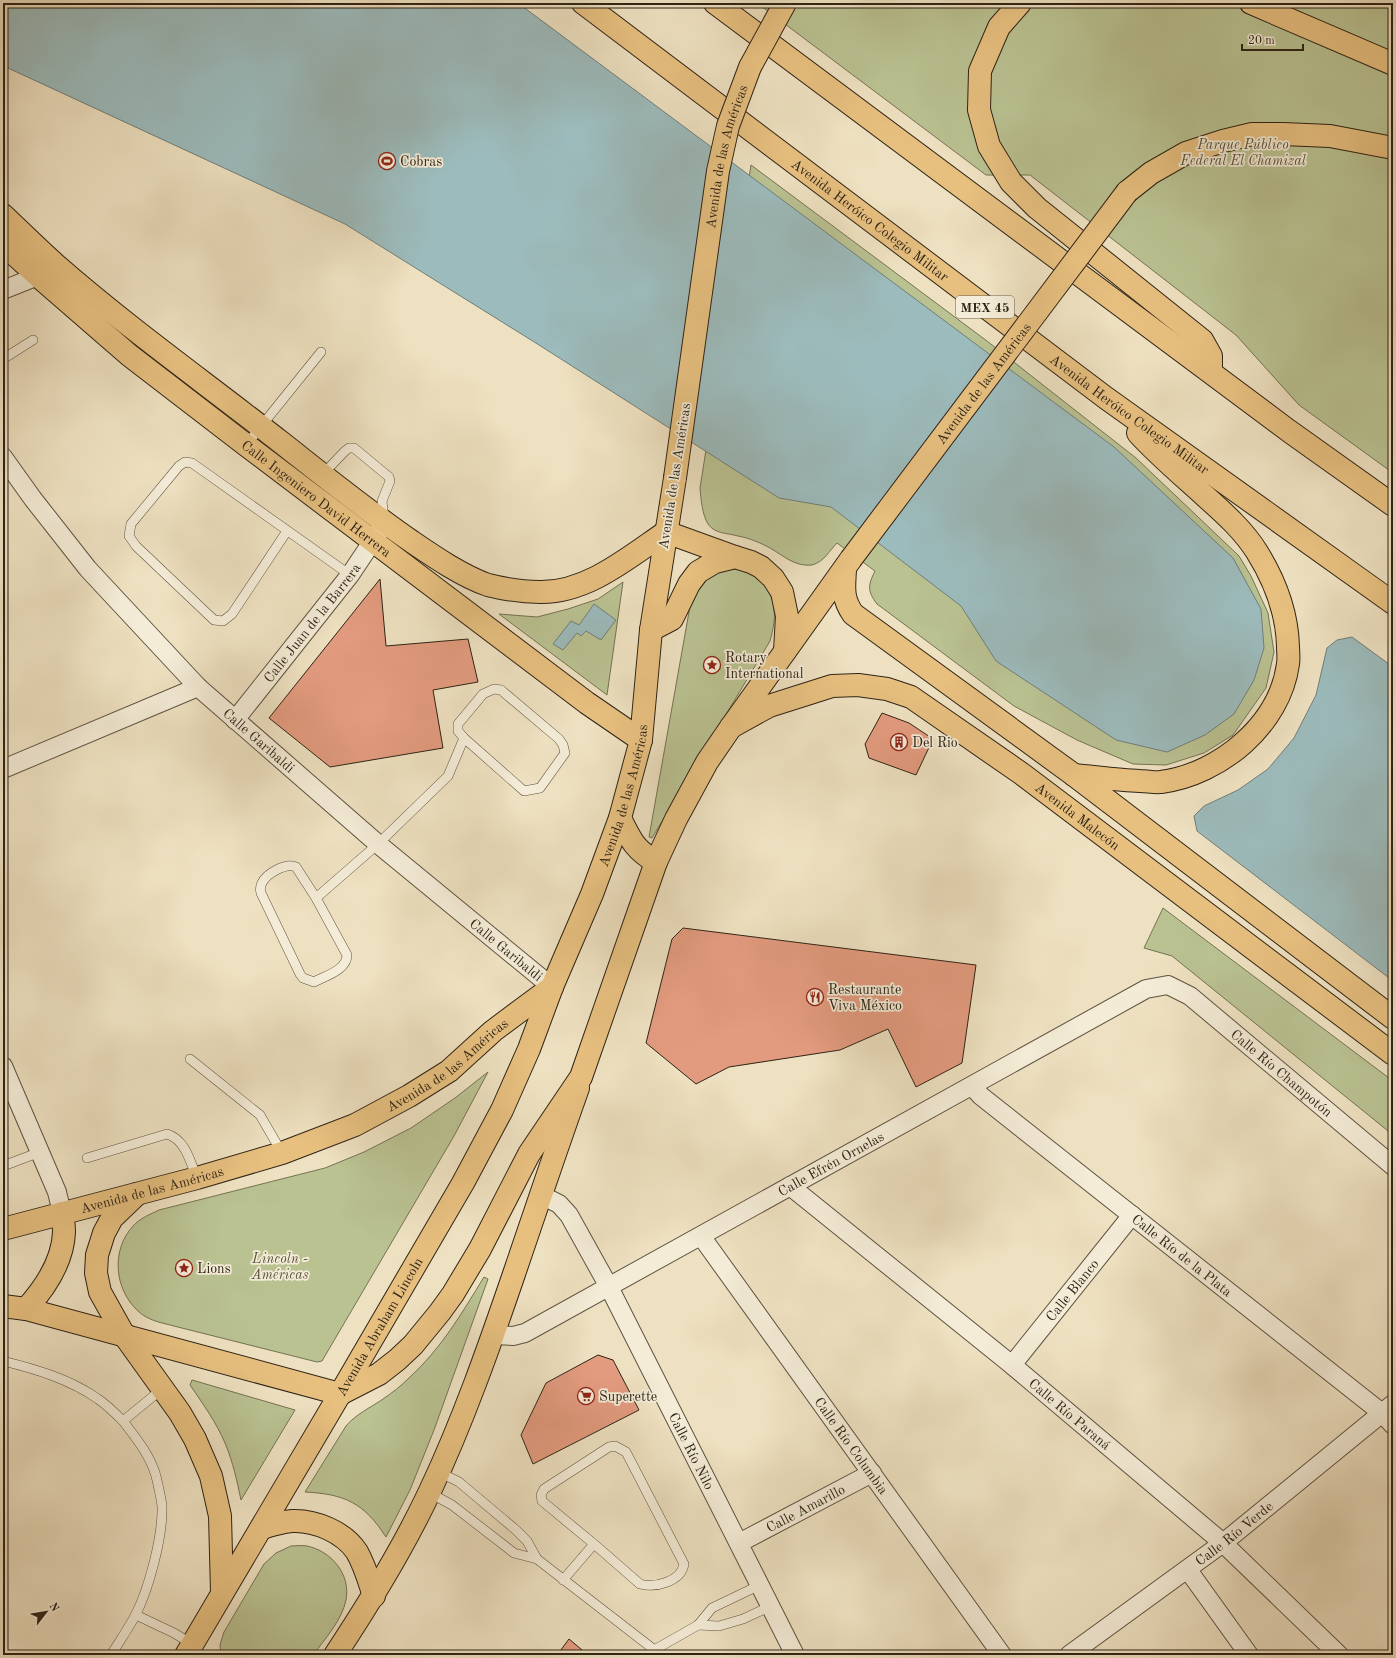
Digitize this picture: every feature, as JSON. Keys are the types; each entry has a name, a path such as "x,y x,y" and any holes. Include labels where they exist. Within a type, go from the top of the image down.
{"main road":[{"name":"Avenida Heróico Colegio Militar","path":"583,3 1106,398 1393,603"},
{"path":"716,3 1211,371 1289,431 1393,505"},
{"name":"Avenida de las Américas","path":"3,1229 196,1178 282,1152 355,1125 409,1096 449,1071 493,1031 552,987 592,894 620,818 641,740 651,630 675,478 718,171 728,126 750,67 785,3"},
{"path":"1020,3 999,27 980,71 979,110 989,146 1011,182 1037,208 1202,340 1211,356 1211,371"},
{"path":"1251,3 1393,64"},
{"name":"Avenida de las Américas","path":"581,1077 656,862 676,819 707,762 848,565 1127,192 1151,174 1186,153 1223,140 1252,134 1330,136 1393,148"},
{"name":"Calle Ingeniero David Herrera","path":"3,215 56,265 155,346 262,427 322,475 435,558 488,584 540,592 562,590 588,581 614,567 666,532"},
{"name":"Calle Ingeniero David Herrera","path":"3,244 129,355 246,446 588,703 641,740"},
{"path":"1074,775 1161,782 1190,775 1217,763 1242,745 1261,724 1282,688 1288,663 1288,630 1282,602 1274,582 1257,552 1237,526 1156,452 1106,398"},
{"path":"666,532 751,562 761,567 773,578 782,592 787,616 785,651"},
{"path":"651,630 672,619 689,584 698,572 715,562 735,557"},
{"path":"422,578 435,558"},
{"path":"848,565 844,594 847,604 853,614 1074,775 1393,1018"},
{"name":"Avenida Malecón","path":"731,727 769,706 832,686 865,686 887,689 911,697 1022,774 1393,1054"},
{"path":"620,818 633,842 642,854 656,862"},
{"name":"Avenida Abraham Lincoln","path":"191,1651 222,1592 262,1528 463,1183 502,1110 529,1049 552,987"},
{"path":"335,1655 374,1596 430,1493 439,1472 464,1413 493,1335 581,1077"},
{"path":"3,1306 26,1309 340,1394 379,1374 397,1360 414,1345 440,1312 480,1249 530,1154 581,1077"},
{"path":"139,1192 112,1218 104,1234 97,1255 96,1273 100,1292 124,1335 180,1413 192,1433 211,1476 220,1516 222,1592"},
{"path":"26,1309 40,1292 50,1276 58,1258 64,1233 62,1213"},
{"path":"262,1528 292,1521 313,1523 336,1532 356,1551 365,1568 374,1596"}],"street":[{"path":"3,290 38,276 56,265"},
{"name":"Calle Garibaldi","path":"3,457 33,499 88,569 198,687 378,844 552,987"},
{"name":"Calle Juan de la Barrera","path":"235,720 350,575 373,542 384,522"},
{"path":"3,769 198,687"},
{"name":"Calle Efrén Ornelas","path":"493,1335 513,1336 525,1333 1146,989 1168,985"},
{"name":"Calle Río Champotón","path":"1168,985 1190,996 1393,1166"},
{"path":"3,1066 8,1094 40,1152 57,1192 62,1213"},
{"name":"Calle Río de la Plata","path":"972,1086 981,1096 1132,1215 1389,1414"},
{"name":"Calle Río Paraná","path":"790,1186 1012,1365 1223,1543 1339,1655"},
{"name":"Calle Río Nilo","path":"541,1195 559,1204 569,1215 609,1287 795,1655"},
{"name":"Calle Blanco","path":"1012,1365 1132,1215"},
{"name":"Calle Río Columbia","path":"701,1236 1002,1655"},
{"name":"Calle Río Verde","path":"1069,1655 1188,1570 1389,1414"},
{"name":"Calle Amarillo","path":"739,1543 872,1473"},
{"path":"1188,1570 1249,1655"}],"lane":[{"path":"3,359 33,340"},
{"path":"246,446 321,352"},
{"path":"322,475 345,451 349,448 354,448 389,476 390,481 382,501 384,522"},
{"path":"287,531 232,614 223,621 214,620 136,546 129,536 131,524 179,466 185,462 192,463 350,575"},
{"path":"501,690 559,739 563,745 565,753 540,788 524,791 464,738 458,731 458,724 482,694 488,691 501,690"},
{"path":"316,898 378,844 448,776 464,738"},
{"path":"293,865 296,866 316,898 347,955 347,960 342,967 314,982 303,978 300,974 260,887 265,878 283,866 293,865"},
{"path":"190,1059 260,1116 282,1152"},
{"path":"87,1158 167,1134 176,1137 182,1143 196,1178"},
{"path":"3,1166 40,1152"},
{"path":"3,1361 37,1369 69,1383 97,1398 124,1421 138,1439 156,1476 162,1506 159,1542 149,1579 136,1615 112,1655"},
{"path":"124,1421 162,1389"},
{"path":"615,1446 626,1452 684,1564 683,1569 678,1576 659,1585 647,1586 640,1584 594,1544 542,1500 541,1495 544,1489 609,1447 615,1446"},
{"path":"439,1472 459,1482 516,1530 527,1541 537,1559 658,1652 698,1625 712,1608 760,1585"},
{"path":"430,1493 452,1505 514,1554 537,1559"},
{"path":"563,1580 594,1544"},
{"path":"698,1625 719,1626 743,1619 770,1606"},
{"path":"136,1615 174,1633 191,1651"}],"green space":[{"name":"Parque Público Federal El Chamizal","path":"757,3 1393,3 1393,473 1299,405 1236,335 1030,175 986,175"},
{"path":"751,165 987,341 1136,458 1239,556 1251,576 1268,613 1274,652 1266,688 1233,735 1204,753 1166,765 1133,764 1077,740 1014,706 877,604 870,592 870,584 875,571 837,543 826,556 816,564 806,565 795,563 755,541 714,530 708,524 701,502 700,488"},
{"path":"738,569 755,576 763,583 772,598 774,606 774,623 770,641 652,838 649,837 692,595 702,583 716,573"},
{"path":"623,582 607,695 499,614 537,617 568,609 598,599"},
{"path":"1163,908 1393,1081 1393,1135 1172,956 1144,948"},
{"name":"Lincoln - Américas","path":"488,1072 454,1136 322,1361 317,1362 159,1322 143,1315 130,1302 120,1281 118,1269 119,1258 121,1246 126,1236 133,1226 142,1218 159,1210 325,1168 364,1152 411,1128 455,1098"},
{"path":"484,1277 488,1279 434,1430 410,1490 386,1537 370,1516 352,1502 331,1495 305,1492 346,1426 396,1389 421,1367 441,1343 468,1304"},
{"path":"192,1380 295,1410 241,1500 233,1464 225,1443 213,1420 190,1385"},
{"path":"291,1546 307,1546 316,1549 331,1558 337,1565 342,1573 347,1590 346,1600 341,1615 313,1655 221,1655 220,1645 224,1632 264,1564 276,1553"}],"water":[{"path":"3,3 518,3 1114,447 1233,558 1261,609 1264,648 1254,680 1234,714 1205,735 1167,752 1116,740 996,661 961,606 831,507 779,498 539,345 345,224 3,65"},
{"path":"594,604 616,620 601,640 586,631 581,636 577,633 563,650 553,644 571,621 579,625"},
{"path":"1352,637 1393,667 1393,981 1197,831 1194,816 1204,806 1238,790 1268,769 1294,738 1316,695 1327,648 1337,640"}],"building":[{"path":"380,579 386,646 468,639 478,682 433,690 443,748 330,767 269,718"},
{"name":"Del Rio","path":"882,713 909,723 933,739 916,775 869,758 865,744"},
{"name":"Restaurante Viva México","path":"683,928 976,965 962,1063 916,1087 888,1029 840,1050 729,1067 696,1084 646,1043 672,939"},
{"name":"Superette","path":"598,1355 613,1360 639,1410 533,1464 521,1435 546,1383"},
{"path":"569,1639 588,1655 557,1655"}],"place":[{"name":"Cobras","path":"387,161"},
{"name":"Rotary International","path":"712,665"},
{"name":"Del Rio","path":"899,742"},
{"name":"Restaurante Viva México","path":"815,997"},
{"name":"Lions","path":"184,1268"},
{"name":"Superette","path":"586,1396"}]}
